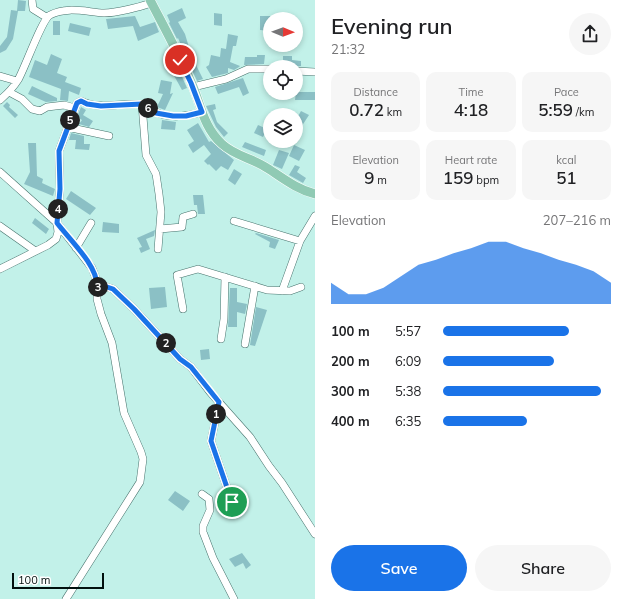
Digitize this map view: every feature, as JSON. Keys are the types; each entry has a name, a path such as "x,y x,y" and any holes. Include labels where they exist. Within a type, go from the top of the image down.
{"main road":[{"path":"151,2 193,87 207,127 226,148 257,162 303,190 315,194"}],"street":[{"path":"32,0 33,9 42,13 46,18"},
{"path":"0,100 9,92 17,81 46,18 63,11 110,12 137,8 151,2"},
{"path":"193,87 234,76 248,69 263,69"},
{"path":"303,71 315,72"},
{"path":"0,76 17,81"},
{"path":"9,92 22,99 32,109 40,111 47,108 64,105 75,108"},
{"path":"0,269 24,257 34,250 53,242 58,232 57,223 60,189 58,159 67,126 75,108 81,101 87,104 101,106 142,104 156,113 173,116 186,116 202,112"},
{"path":"142,104 146,155 156,174 160,194 161,212 158,249"},
{"path":"67,126 109,136"},
{"path":"0,172 57,223 92,268 98,281 97,299 110,338 124,413 141,452 142,473 140,482 66,599"},
{"path":"160,229 182,227 183,217 193,214"},
{"path":"282,291 300,241 315,216"},
{"path":"234,221 300,241"},
{"path":"76,248 91,223"},
{"path":"0,226 34,250"},
{"path":"183,309 176,275 198,269 210,271 255,286 282,291 290,291 301,287"},
{"path":"221,339 224,319 225,277"},
{"path":"97,287 104,286 113,289 134,309 180,359 191,367 250,437 268,466 282,482 315,534"},
{"path":"245,344 255,286"},
{"path":"219,402 211,441 232,502"},
{"path":"202,494 209,499 210,510 203,526 203,532 213,558 219,567 234,599"}],"building":[{"path":"18,0 26,1 25,11 17,11"},
{"path":"182,8 186,18 178,22 185,34 191,54 186,57 178,38 177,39 169,23 170,22 167,15"},
{"path":"11,10 18,11 13,39 6,50 0,53 0,46 7,37"},
{"path":"214,13 222,14 222,26 214,25"},
{"path":"135,16 140,27 155,22 159,32 138,41 133,26 108,29 106,19"},
{"path":"260,16 263,16 263,30 260,30"},
{"path":"53,21 60,21 60,35 53,35"},
{"path":"70,23 91,28 89,36 68,31"},
{"path":"228,34 238,36 236,46 233,46 230,62 240,66 234,70 228,68 228,73 212,77 206,67 209,65 211,55 220,57 221,48 226,49"},
{"path":"51,54 62,59 57,73 67,77 65,82 81,88 79,95 69,91 68,101 60,100 61,89 29,77 35,60 47,65"},
{"path":"257,55 265,55 263,64 244,65 245,57 257,57"},
{"path":"283,56 292,56 292,60 283,60"},
{"path":"174,59 187,88 182,90 167,63"},
{"path":"195,63 203,79 197,81 190,66"},
{"path":"243,78 249,93 243,96 239,87 218,94 215,87"},
{"path":"161,80 172,82 170,94 173,93 165,110 157,107 163,94 158,93"},
{"path":"32,86 57,98 57,101 46,102 28,94"},
{"path":"303,92 315,92 315,100 303,100"},
{"path":"7,102 10,105 9,107 18,115 15,118 3,106"},
{"path":"215,104 216,109 213,110 217,122 228,133 224,137 216,127 206,106"},
{"path":"81,107 86,110 83,115 93,121 89,127 79,124 82,120 77,117"},
{"path":"303,112 309,115 303,124"},
{"path":"162,120 176,122 175,130 161,129"},
{"path":"198,123 209,142 211,141 234,160 228,170 221,166 216,171 204,161 211,154 204,145 193,153 188,145 194,141 187,130"},
{"path":"258,125 263,127 263,137 254,133"},
{"path":"71,133 84,136 84,144 90,144 89,150 75,149 76,140 69,140"},
{"path":"245,142 266,150 264,156 242,147"},
{"path":"28,143 36,143 37,176 43,179 42,183 55,189 53,196 24,184 30,172"},
{"path":"293,148 301,148 305,150 299,161 289,156"},
{"path":"279,150 289,153 282,169 273,165"},
{"path":"295,165 300,167 297,172 306,178 303,183 289,175"},
{"path":"234,169 242,174 235,185 228,180"},
{"path":"71,191 96,208 90,215 66,199"},
{"path":"193,195 203,195 205,214 198,214 197,205 194,205"},
{"path":"35,218 49,229 46,234 32,223"},
{"path":"103,222 119,224 119,233 102,232"},
{"path":"155,230 154,236 146,239 150,249 141,253 139,248 142,247 137,238"},
{"path":"256,233 279,240 275,249 269,247 270,242 255,234"},
{"path":"165,287 167,307 151,309 149,288"},
{"path":"230,288 237,288 237,302 247,304 245,314 237,312 237,327 228,327"},
{"path":"256,307 267,310 255,346 250,345"},
{"path":"209,349 210,359 201,360 200,350"},
{"path":"175,491 190,501 183,511 168,500"},
{"path":"242,553 251,565 246,569 243,563 235,567 229,559"}],"route":[{"path":"180,60 202,112 186,116 173,116 156,113 142,104 101,106 87,104 81,101 77,103 67,126 59,151 58,159 60,189 57,223 92,268 98,281 97,287 104,286 113,289 134,309 180,359 191,367 219,402 211,441 232,502"}]}
